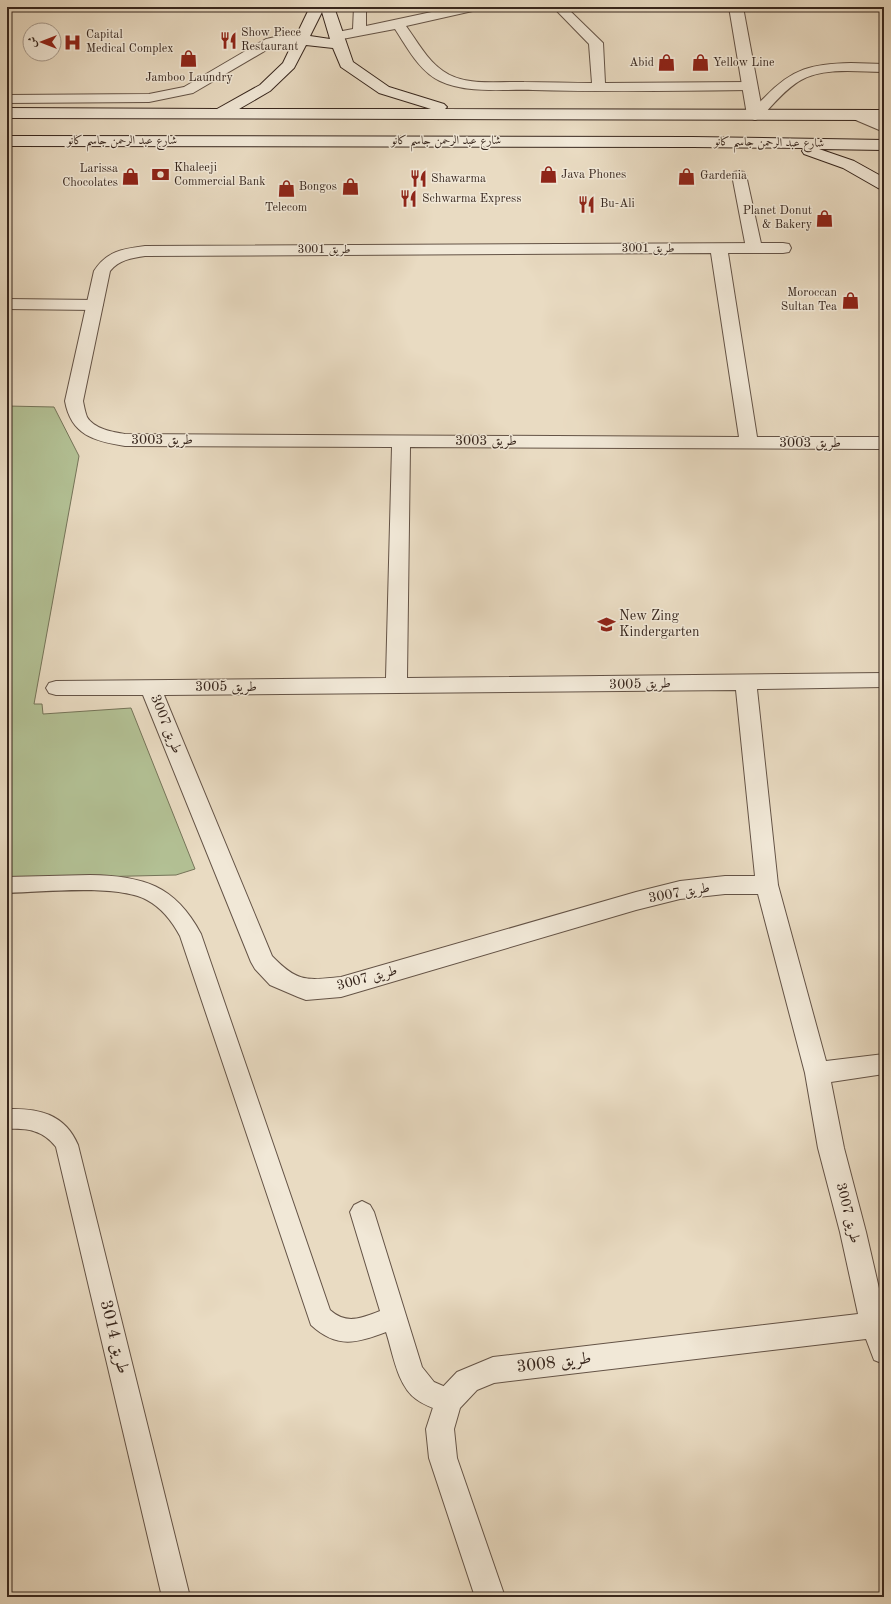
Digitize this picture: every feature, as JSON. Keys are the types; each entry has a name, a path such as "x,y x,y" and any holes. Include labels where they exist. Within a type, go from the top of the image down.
{"street":[{"path":"220,113 265,88 289,65 317,7"},
{"path":"327,7 346,64 384,90 464,114"},
{"path":"693,142 714,139 732,133 746,125 755,115 736,7"},
{"path":"302,40 339,40"},
{"name":"شارع عبد الرحمن جاسم كانو","path":"7,113 884,114"},
{"path":"856,114 884,127"},
{"name":"شارع عبد الرحمن جاسم كانو","path":"7,141 693,142 760,144 883,144"},
{"path":"760,144 812,151 833,158 865,172 884,186"},
{"name":"طريق 3001","path":"90,429 78,417 74,401 102,271 106,263 123,254 145,251 783,248"},
{"path":"719,249 749,442"},
{"name":"طريق 3003","path":"90,429 106,437 125,440 884,443"},
{"path":"396,686 401,441"},
{"name":"طريق 3005","path":"56,688 396,686 884,680"},
{"name":"طريق 3007","path":"746,682 767,885 817,1073 831,1148 853,1232 874,1325 884,1351"},
{"name":"طريق 3007","path":"150,687 263,962 278,978 306,990 341,987 636,901 680,890 725,885 767,885"},
{"path":"817,1073 884,1064"},
{"name":"طريق 3008","path":"490,1597 443,1458 440,1429 448,1401 467,1381 493,1370 874,1325"}],"lane":[{"path":"360,7 360,31"},
{"path":"339,40 360,31 472,7"},
{"path":"559,7 596,43 599,88"},
{"path":"398,24 432,70 445,78 462,83 599,88 749,86"},
{"path":"7,99 149,98 188,90 271,42 285,39 302,40"},
{"path":"755,115 797,76 809,72 840,68 884,68"},
{"path":"809,72 843,81"},
{"path":"85,99 106,114"},
{"path":"739,175 754,248"},
{"path":"7,304 95,305"},
{"path":"7,885 119,883 138,887 155,895 170,905 182,918 190,934 320,1317 326,1324 335,1330 346,1332 395,1317"},
{"name":"طريق 3014","path":"7,1119 36,1120 53,1127 64,1140 70,1155 176,1597"},
{"path":"362,1212 411,1371 418,1386 432,1396 448,1401"}],"green space":[{"path":"7,406 54,407 79,456 34,704 42,704 43,714 131,708 195,869 176,875 7,879"}],"place":[{"name":"Show Piece Restaurant","path":"228,40"},
{"name":"Capital Medical Complex","path":"73,42"},
{"name":"Jamboo Laundry","path":"189,59"},
{"name":"Abid","path":"667,63"},
{"name":"Yellow Line","path":"700,63"},
{"name":"Khaleeji Commercial Bank","path":"161,175"},
{"name":"Java Phones","path":"548,175"},
{"name":"Larissa Chocolates","path":"131,176"},
{"name":"Gardenia","path":"687,176"},
{"name":"Shawarma","path":"418,179"},
{"name":"Bongos","path":"350,187"},
{"name":"Telecom","path":"286,189"},
{"name":"Schwarma Express","path":"409,199"},
{"name":"Bu-Ali","path":"587,204"},
{"name":"Planet Donut & Bakery","path":"825,218"},
{"name":"Moroccan Sultan Tea","path":"850,300"},
{"name":"New Zing Kindergarten","path":"606,624"}]}
